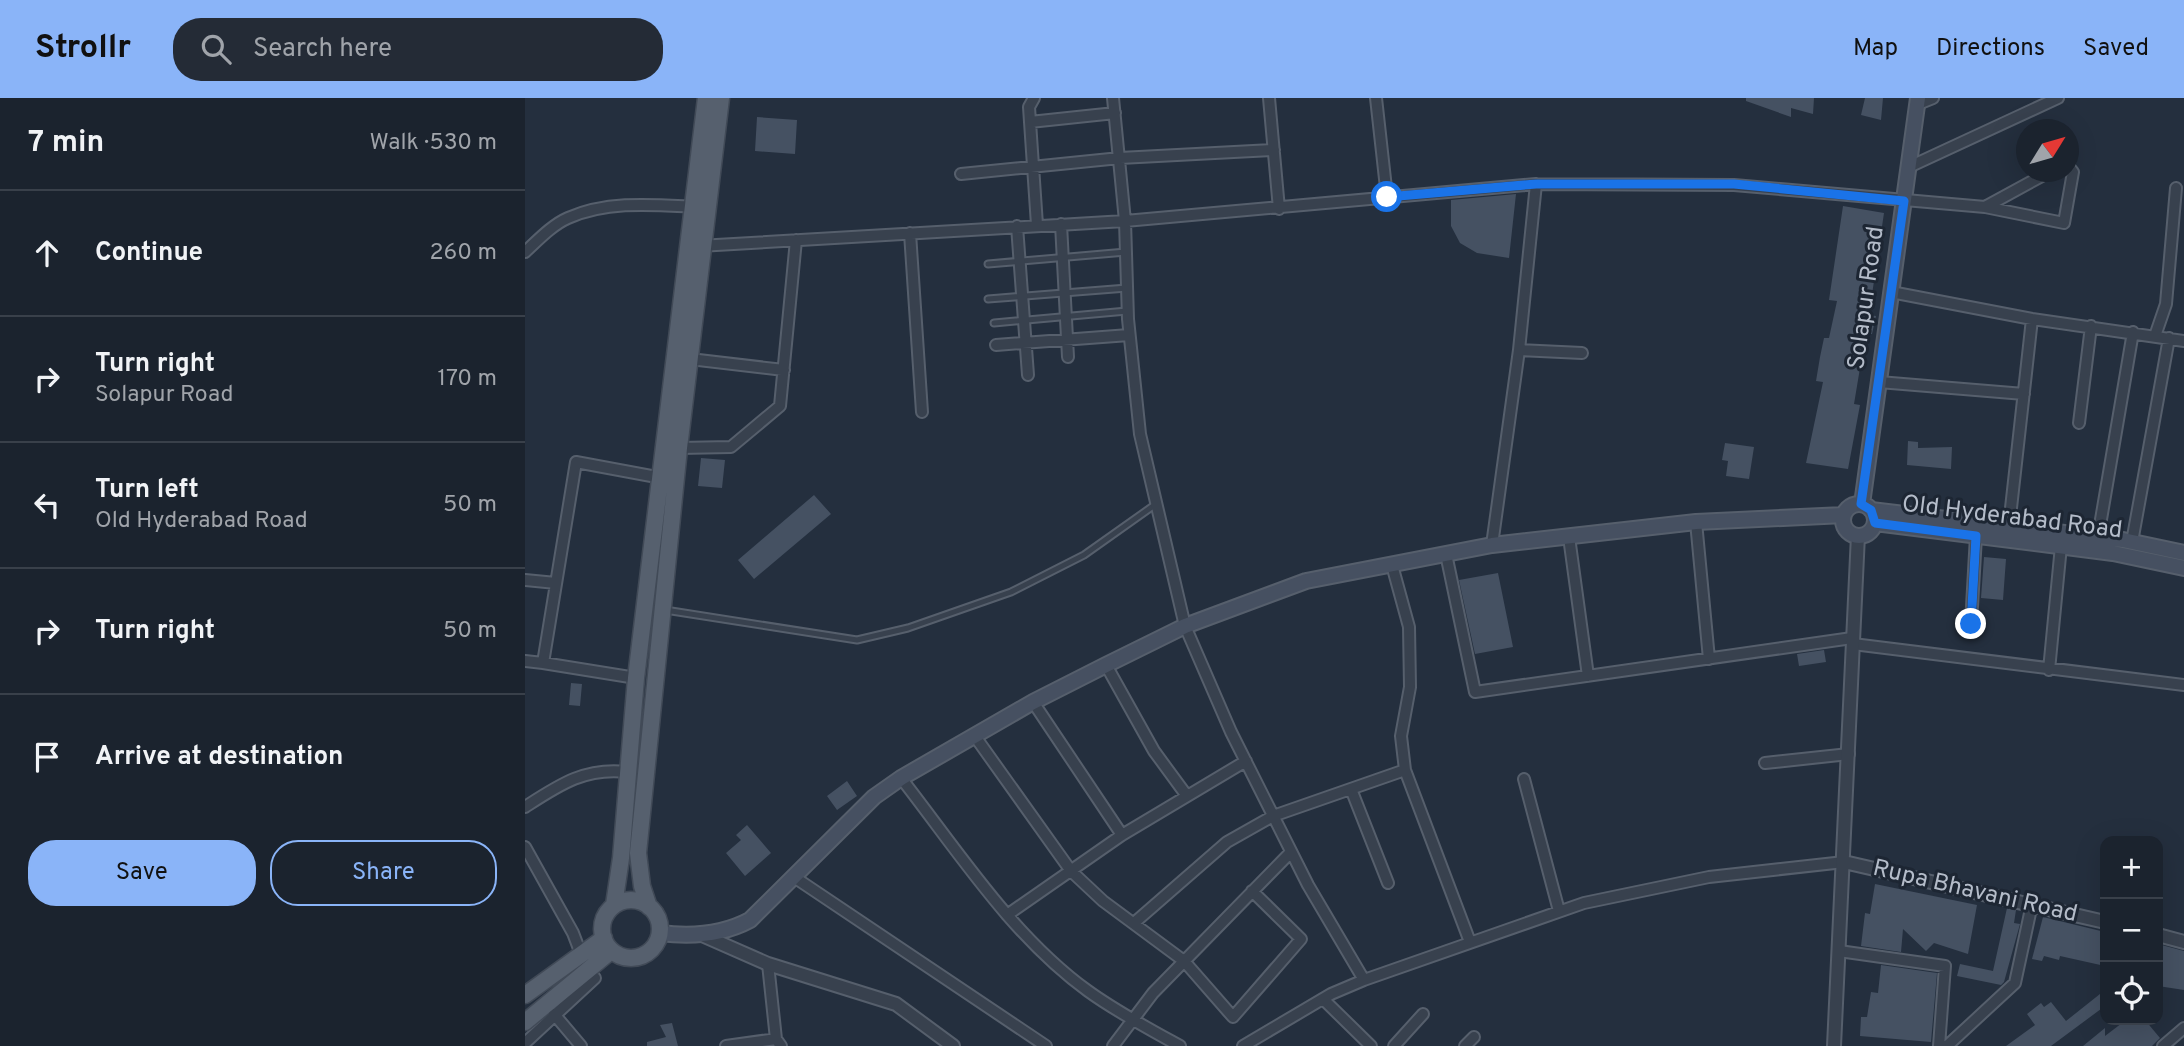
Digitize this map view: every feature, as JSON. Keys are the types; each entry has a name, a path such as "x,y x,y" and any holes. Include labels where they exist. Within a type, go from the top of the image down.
{"main road":[{"path":"697,246 662,478 636,678 621,858 614,905 603,921 608,944 625,958 644,955 652,950 660,933 659,923 649,907 642,886 638,853 690,359 701,207 706,98"},
{"path":"701,207 721,98"},
{"name":"Solapur Road","path":"1869,512 1879,382 1918,101"},
{"path":"660,933 702,935 736,927 750,919 874,797 901,778 1033,702 1185,626 1306,581 1492,545 1696,522 1844,515 1852,506 1869,512 2098,537 2184,553"},
{"path":"1844,515 1845,526 1858,536 1870,531 1869,512"},
{"name":"Old Hyderabad Road","path":"1869,512 1976,536 2113,553 2184,568"},
{"path":"614,905 632,900 649,907"},
{"path":"527,988 581,954 608,944"},
{"path":"525,1022 608,944"}],"street":[{"path":"1034,98 1029,107 1037,225"},
{"path":"1113,98 1125,220 1127,311 1140,434 1185,626 1245,761 1291,852 1363,981"},
{"path":"1269,98 1279,209"},
{"path":"1376,98 1387,197"},
{"path":"1918,101 1933,98"},
{"path":"1909,167 2058,98"},
{"path":"1030,122 1115,113"},
{"path":"961,174 1120,159 1274,150"},
{"path":"1985,207 2031,182"},
{"path":"697,246 1279,209 1536,184 1734,184 1985,207 2064,223 2071,182"},
{"path":"1492,545 1519,350 1536,184"},
{"path":"2155,336 2166,304 2179,218 2176,188"},
{"path":"525,251 567,218 613,206 641,204 701,207"},
{"path":"1061,224 1068,357"},
{"path":"1017,226 1028,375"},
{"path":"909,233 922,412"},
{"path":"679,448 731,447 780,406 796,240"},
{"path":"1891,292 2032,318 2184,341"},
{"path":"2009,526 2032,318"},
{"path":"2079,424 2091,326"},
{"path":"2098,537 2133,332"},
{"path":"996,345 1129,335"},
{"path":"2132,542 2169,338"},
{"path":"1519,350 1582,354"},
{"path":"690,359 783,370"},
{"path":"1879,382 2024,394"},
{"path":"543,663 576,462 662,478"},
{"path":"1696,522 1709,659"},
{"path":"1834,1046 1858,536"},
{"path":"1971,624 1976,536"},
{"path":"1569,537 1588,676"},
{"path":"2049,670 2061,546"},
{"path":"1446,554 1475,692 1852,641 2049,670 2184,685"},
{"path":"1392,565 1409,627 1410,687 1401,736 1405,770 1470,942"},
{"path":"525,580 556,583"},
{"path":"525,661 636,678"},
{"path":"1106,665 1154,751 1187,796"},
{"path":"1033,702 1122,835"},
{"path":"974,736 1071,870 1103,901 1184,961 1233,1017 1301,939 1252,891"},
{"path":"1765,762 1849,754"},
{"path":"1007,915 1122,835 1245,761"},
{"path":"525,807 580,774 608,769 627,772"},
{"path":"1134,923 1227,842 1273,816 1405,770"},
{"path":"901,778 1007,915 1087,990 1180,1046"},
{"path":"1524,779 1559,912"},
{"path":"1352,789 1388,883"},
{"path":"525,847 573,933 581,954"},
{"path":"1113,1046 1184,961 1291,852"},
{"path":"1243,1046 1323,999 1363,981 1584,903 1709,877 1844,862"},
{"name":"Rupa Bhavani Road","path":"1844,862 2100,921"},
{"path":"794,877 1046,1046"},
{"path":"1947,1046 2015,983 2032,904"},
{"path":"702,935 768,964 896,1004 953,1046"},
{"path":"2163,936 2184,942"},
{"path":"1839,951 1945,966 1939,1046"},
{"path":"726,1046 779,1043 768,964"},
{"path":"525,1043 595,978"},
{"path":"1323,999 1371,1046"},
{"path":"554,1014 581,1046"},
{"path":"1394,1046 1423,1014"},
{"path":"2164,1046 2184,1028"},
{"path":"1465,1046 1474,1037"}],"lane":[{"path":"988,264 1126,252"},
{"path":"988,299 1127,289"},
{"path":"994,323 1127,311"},
{"path":"662,610 857,640 908,628 1011,592 1084,555 1156,504"}],"building":[{"path":"1746,98 1814,98 1813,114 1791,108 1791,117 1746,101"},
{"path":"1865,98 1883,98 1881,120 1861,115"},
{"path":"757,117 797,120 795,154 755,151"},
{"path":"1516,194 1509,258 1477,253 1460,243 1451,226 1451,200"},
{"path":"1843,206 1884,213 1869,315 1876,316 1872,334 1867,334 1860,368 1854,404 1860,405 1848,469 1806,463 1823,382 1816,381 1820,357 1824,338 1829,338 1837,301 1829,300"},
{"path":"1908,441 1918,442 1918,448 1952,447 1951,469 1907,465"},
{"path":"1725,443 1754,447 1749,479 1726,476 1728,461 1722,460"},
{"path":"701,458 725,460 722,488 698,486"},
{"path":"814,495 831,514 754,579 738,560"},
{"path":"1984,557 2006,559 2003,600 1981,598"},
{"path":"1498,573 1513,647 1475,654 1459,580"},
{"path":"1824,650 1826,662 1799,666 1797,654"},
{"path":"571,683 582,684 580,706 569,705"},
{"path":"847,781 857,796 837,810 827,796"},
{"path":"747,825 771,853 745,876 726,853 741,840 736,835"},
{"path":"1875,884 1977,905 1968,954 1934,943 1926,951 1903,929 1901,952 1861,946 1865,913 1870,914"},
{"path":"2007,908 2016,910 2014,923 2020,924 2004,982 2001,985 1957,976 1960,964 1993,971"},
{"path":"2043,917 2100,931 2100,965 2060,956 2059,960 2044,956 2042,961 2032,959"},
{"path":"2163,945 2184,951 2184,990 2163,987"},
{"path":"1881,965 1937,973 1931,1042 1860,1036 1861,1017 1867,1017 1871,992 1878,993"},
{"path":"2100,994 2100,1010 2051,1046 2006,1046 2035,1025 2027,1014 2041,1003 2044,1007 2051,1002 2066,1021"},
{"path":"672,1023 678,1046 647,1046 647,1042 666,1037 660,1025"},
{"path":"2119,1025 2149,1025 2160,1038 2152,1046 2083,1046 2105,1028 2105,1036"}],"route":[{"path":"1387,197 1536,184 1734,184 1904,201 1861,504 1871,510 1875,523 1976,536 1971,624"}]}
